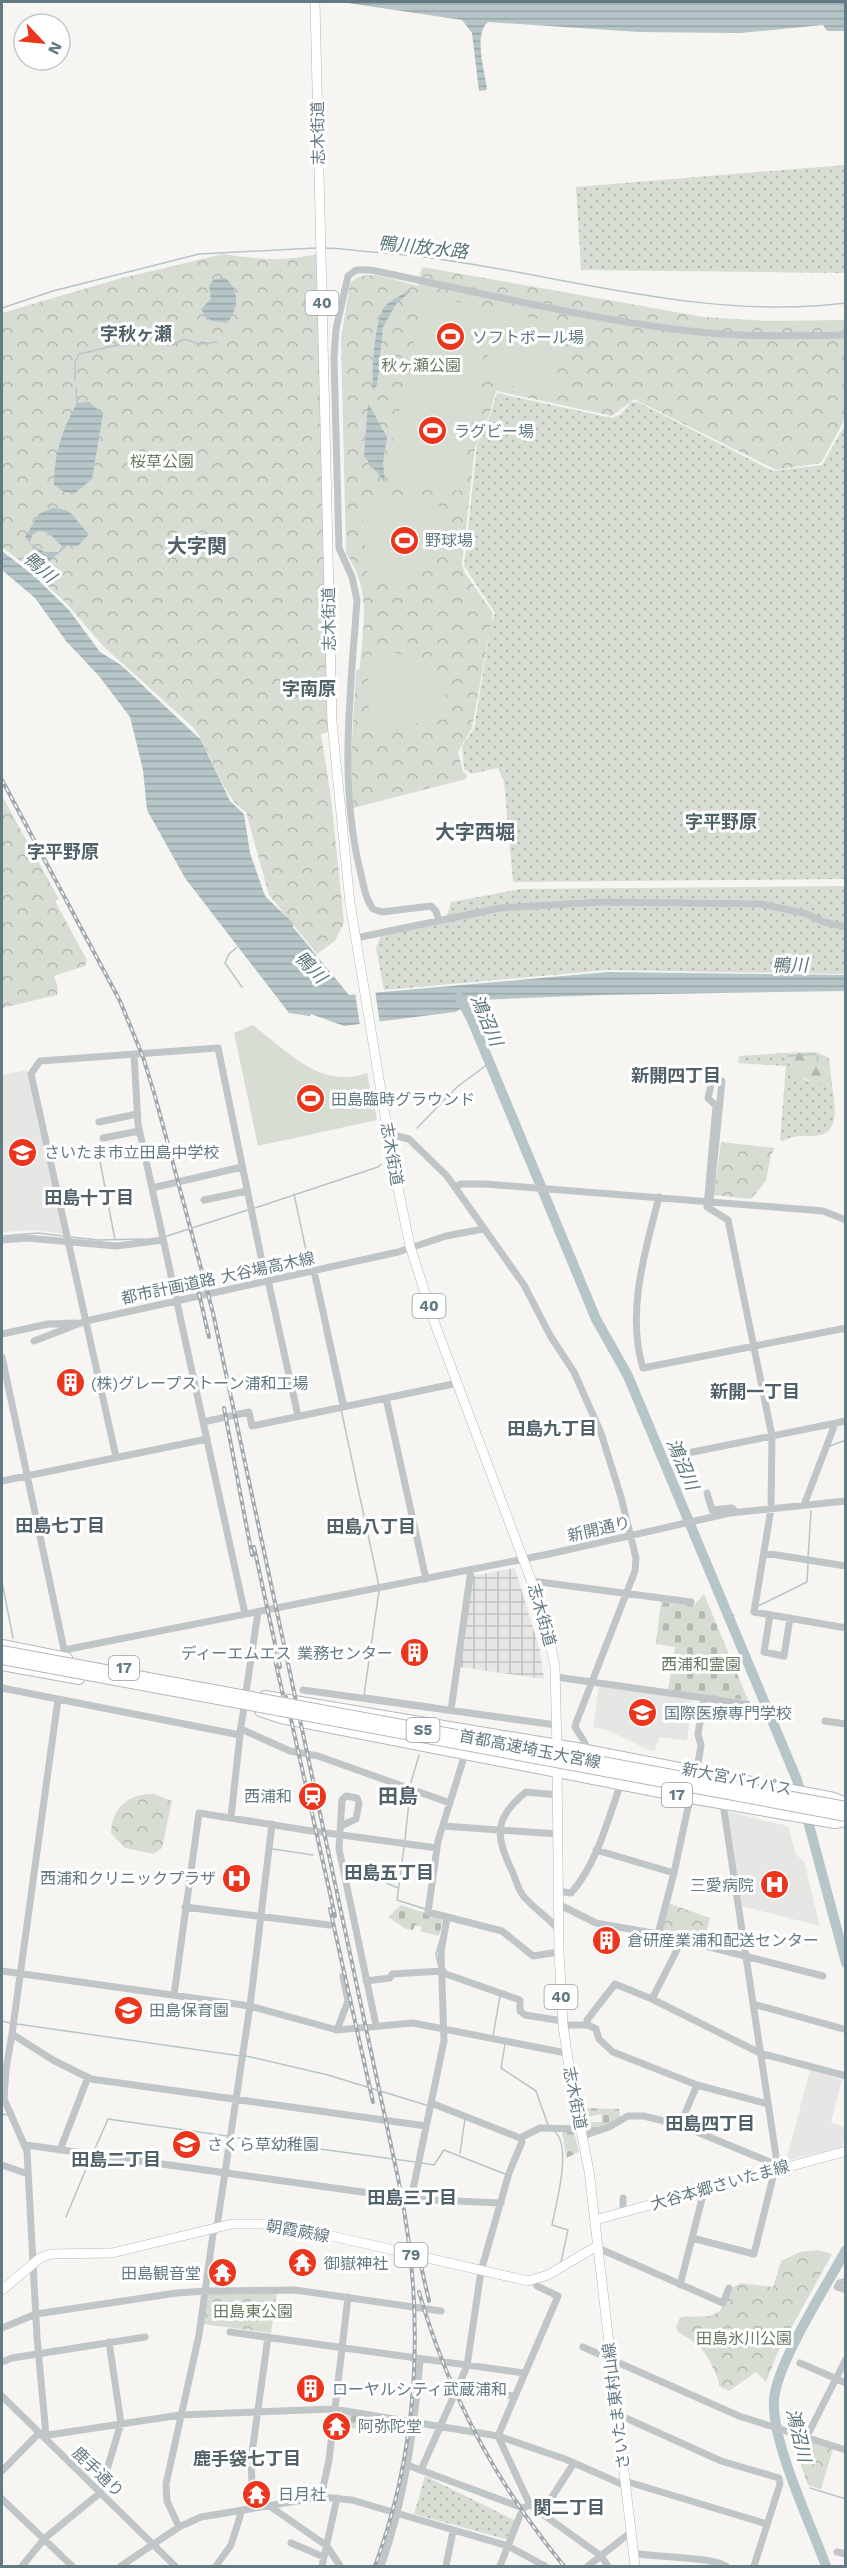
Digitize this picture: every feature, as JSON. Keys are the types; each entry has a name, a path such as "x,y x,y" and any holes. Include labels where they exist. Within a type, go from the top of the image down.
{"highway":[{"name":"17","path":"2,1645 65,1654 266,1696 538,1748"},
{"name":"首都高速埼玉大宮線","path":"2,1651 846,1805"},
{"name":"首都高速埼玉大宮線","path":"2,1659 846,1816"},
{"name":"17","path":"2,1665 537,1761"},
{"name":"17","path":"266,1696 556,1745"},
{"name":"17","path":"263,1712 281,1718 557,1771"},
{"name":"新大宮バイパス","path":"556,1745 582,1753 791,1792"},
{"name":"新大宮バイパス","path":"582,1753 697,1770 846,1805"},
{"name":"新大宮バイパス","path":"578,1768 796,1813 846,1821"},
{"name":"新大宮バイパス","path":"557,1771 723,1804 796,1813"}],"main road":[{"name":"志木街道","path":"315,2 329,604 336,787 359,957 410,1246 458,1383 525,1559 548,1631 556,1677 558,1904 563,2023 566,2053 582,2132 597,2247"},
{"name":"大谷本郷さいたま線","path":"595,2220 777,2168 846,2151"},
{"name":"朝霞蕨線","path":"4,2286 33,2266 40,2258 51,2254 112,2253 216,2226 276,2226 481,2271 534,2280"},
{"path":"534,2280 548,2275 597,2247"},
{"name":"さいたま東村山線","path":"597,2247 635,2566"}],"street":[{"path":"439,921 436,911 431,906 387,912 373,909 366,896 353,839 347,762 357,600 352,577 339,548 334,358 336,328 348,276 356,270 370,270 622,320 701,332 788,336 846,334"},
{"path":"356,938 512,907 656,902 761,904 804,912 824,922 846,927"},
{"path":"116,1457 82,1322 67,1238 31,1074 33,1067 40,1061 218,1048 247,1191 298,1416"},
{"path":"134,1054 139,1131 245,1614"},
{"path":"708,1201 716,1106 708,1098 710,1080 718,1078 722,1082 708,1201 707,1207 728,1220 772,1436 771,1509 754,1612 846,1628"},
{"path":"99,1122 137,1114"},
{"path":"103,1138 139,1131"},
{"path":"389,1134 409,1139 447,1176 524,1285 551,1337 574,1372 601,1433 621,1497 636,1558 628,1594 575,1727 585,1743 582,1753"},
{"path":"105,1156 143,1148"},
{"path":"152,1188 242,1167"},
{"path":"455,1187 467,1184 526,1186 823,1211 844,1218 846,1228"},
{"path":"204,1200 247,1191"},
{"path":"659,1197 643,1265 636,1326 638,1352 643,1368 846,1328"},
{"name":"都市計画道路 大谷場高木線","path":"34,1341 82,1322 398,1252 410,1246 483,1229"},
{"path":"2,1240 67,1238 116,1246 163,1240"},
{"path":"312,1271 341,1407"},
{"path":"2,1334 57,1323 82,1322"},
{"path":"2,1360 65,1654"},
{"path":"203,1422 249,1412 252,1426 458,1383"},
{"path":"386,1398 426,1579"},
{"path":"683,1454 846,1421"},
{"path":"804,1505 835,1424"},
{"path":"2,1481 207,1439"},
{"path":"707,1493 712,1510 732,1508 736,1512 846,1501"},
{"name":"新開通り","path":"65,1654 245,1614 525,1559 736,1512"},
{"path":"764,1553 846,1566"},
{"path":"451,1710 471,1570"},
{"path":"532,1581 691,1602"},
{"path":"246,1692 258,1612"},
{"path":"770,1615 764,1652 784,1656 790,1618"},
{"path":"556,1677 747,1704"},
{"path":"2,1688 240,1732 290,1751 318,1756 450,1803"},
{"path":"303,1690 556,1725"},
{"path":"697,1770 701,1746 698,1734 704,1698"},
{"path":"42,2434 26,2145 4,2099 4,2069 21,1974 58,1699"},
{"path":"231,1817 244,1708"},
{"path":"825,1720 846,1724"},
{"path":"465,1754 437,1848 428,1912 502,1931 533,1956 559,1952"},
{"path":"558,1891 571,1893 596,1850 621,1783"},
{"path":"557,1795 526,1792 504,1814 499,1832 502,1850 524,1897 545,1914 559,1930"},
{"path":"658,1934 690,1798"},
{"path":"692,2238 754,2254 777,2168 723,1804"},
{"path":"174,1995 199,1813 437,1848"},
{"path":"179,2528 167,2501 166,2484 198,2338 226,2173 250,2006 272,1824"},
{"path":"343,1825 339,1849 376,2025"},
{"path":"443,1826 499,1832 558,1834"},
{"path":"596,1850 674,1873"},
{"path":"558,1904 596,1923 658,1934 823,1976"},
{"path":"185,1906 329,1925"},
{"path":"411,2199 444,2041 441,1952 447,1918"},
{"path":"652,1999 682,1940"},
{"path":"2,1971 250,2006 337,2030 413,2023 566,2053"},
{"path":"366,1981 390,1978 392,1974 443,1972 519,2000 520,2011 525,2015 563,2023 588,2025 596,2030 599,2039 613,2052 697,2085 768,2104"},
{"path":"337,2030 348,2001 343,1976"},
{"path":"588,2025 587,2020 615,1984 652,1999 760,2053 846,2076"},
{"path":"753,2004 844,2029"},
{"path":"12,2034 53,2060 88,2077 426,2126"},
{"path":"60,2150 88,2077"},
{"path":"680,2125 697,2085"},
{"path":"430,2103 520,2138 540,2128 582,2132 609,2127 628,2116 644,2116 680,2125 777,2168"},
{"path":"421,2470 467,2366 481,2271 509,2173 522,2142 520,2138"},
{"path":"26,2145 384,2195 390,2202 411,2199 501,2203"},
{"path":"2,2165 28,2174"},
{"path":"680,2285 704,2190"},
{"path":"623,2198 623,2213"},
{"path":"597,2247 723,2303 729,2288"},
{"path":"500,2566 526,2507 498,2436 513,2396 558,2296 537,2286 534,2280"},
{"path":"841,2284 846,2290"},
{"path":"2,2328 36,2314 205,2291 296,2290 441,2311"},
{"path":"321,2497 329,2460 333,2409 348,2297"},
{"path":"230,2332 524,2373"},
{"path":"2,2362 145,2337"},
{"path":"253,2507 250,2460 268,2337"},
{"path":"22,2566 45,2538 100,2493 121,2423 109,2342"},
{"path":"583,2347 766,2426 846,2450"},
{"path":"806,2438 846,2359"},
{"path":"381,2566 397,2515 407,2465 415,2422 420,2360"},
{"path":"800,2363 846,2383"},
{"path":"459,2385 513,2396"},
{"name":"鹿手通り","path":"2,2396 175,2566"},
{"path":"2,2472 42,2434 180,2415 333,2409 498,2436 626,2484 767,2524"},
{"path":"617,2414 721,2461 779,2478 780,2484 754,2566"},
{"path":"541,2514 574,2463"},
{"path":"407,2465 541,2514 601,2556 608,2566"},
{"path":"121,2566 179,2528 201,2517 321,2497 337,2498 508,2546 545,2566"},
{"path":"322,2566 337,2498"},
{"path":"2,2499 72,2566"},
{"path":"268,2505 327,2546 340,2566"},
{"path":"216,2566 231,2545 242,2510"},
{"path":"446,2566 453,2531"},
{"path":"588,2566 631,2532"},
{"path":"291,2543 324,2557"},
{"path":"837,2552 846,2554"},
{"path":"633,2553 662,2558 717,2562 726,2566"}],"shaded area":[{"name":"さいたま市立田島中学校","path":"27,1070 63,1234 35,1230 2,1232 2,1075"},
{"path":"515,1568 540,1651 544,1679 460,1667 472,1576"},
{"name":"国際医療専門学校","path":"599,1685 693,1698 687,1741 660,1737 655,1750 651,1751 609,1731 593,1727"},
{"name":"三愛病院","path":"726,1811 788,1826 796,1855 804,1861 820,1926 742,1906"},
{"path":"810,2070 842,2080 831,2122 845,2127 842,2147 786,2161"}],"green space":[{"path":"845,165 845,273 581,270 576,187"},
{"name":"桜草公園","path":"223,254 270,259 317,254 329,732 321,734 331,798 344,923 335,941 317,954 269,895 246,812 230,796 223,785 193,727 104,647 66,603 2,547 2,313 118,279"},
{"name":"秋ヶ瀬公園","path":"422,267 704,317 766,321 845,320 845,419 821,463 776,470 634,399 612,416 496,391 489,416 475,448 462,564 465,573 493,613 472,728 458,752 463,771 467,775 466,779 353,808 351,757 356,672 360,667 364,608 360,581 346,553 341,338 350,284 355,278 381,276 418,286"},
{"name":"ソフトボール場","path":"422,295 493,309 479,379 409,366"},
{"name":"ソフトボール場","path":"497,311 567,324 553,394 483,380"},
{"name":"ラグビー場","path":"407,371 480,386 459,491 386,477"},
{"path":"497,393 612,418 621,414 631,402 638,402 773,471 822,465 845,425 845,879 513,882 504,782 498,768 471,774 464,769 462,746 474,729 491,623 495,613 464,566 477,445 489,419"},
{"name":"野球場","path":"374,496 442,507 443,536 433,559 425,567 404,577 368,579 362,506"},
{"path":"389,651 416,660 438,678 446,695 445,719 375,729 369,724 368,656"},
{"path":"2,796 59,899 55,901 87,960 85,966 54,976 58,987 57,995 2,1008"},
{"path":"845,886 845,974 607,970 384,990 376,948 381,936 445,923 451,902 520,889"},
{"name":"田島臨時グラウンド","path":"253,1025 292,1056 320,1072 350,1077 367,1073 377,1120 258,1146 234,1033"},
{"path":"816,1052 829,1058 832,1085 815,1083 796,1075 783,1053"},
{"path":"783,1053 796,1075 808,1081 832,1085 835,1114 831,1128 827,1132 780,1140 786,1066 738,1063 739,1056"},
{"path":"721,1142 775,1148 771,1155 766,1181 751,1199 714,1195"},
{"name":"西浦和霊園","path":"704,1594 748,1700 668,1690 675,1647 656,1644 661,1602 694,1605"},
{"path":"154,1794 172,1801 162,1848 154,1854 125,1848 111,1833 114,1816 129,1799"},
{"path":"668,1903 710,1918 704,1942 663,1933 661,1930"},
{"path":"401,1905 443,1919 439,1936 420,1931 422,1927 415,1925 413,1930 406,1929 388,1917"},
{"path":"581,2108 619,2109 620,2117 609,2124 586,2132 584,2122 602,2122 601,2114 583,2118"},
{"path":"562,2131 574,2132 579,2152 566,2158"},
{"name":"田島氷川公園","path":"818,2250 832,2254 778,2352 766,2382 756,2372 729,2391 719,2386 719,2381 704,2352 694,2342 678,2332 676,2328 680,2317 710,2316 720,2311 730,2289 741,2283 773,2287 781,2261 800,2252"},
{"name":"田島東公園","path":"206,2292 277,2292 271,2333 203,2324"},
{"path":"335,2412 366,2416 364,2429 344,2428 345,2417 335,2416"},
{"path":"790,2435 833,2449 821,2489 808,2485"},
{"path":"425,2476 516,2521 509,2540 414,2514"}],"water":[{"path":"341,2 845,2 845,31 827,31 823,25 740,33 639,32 488,22 481,35 482,64 487,90 479,91 472,33 462,20"},
{"path":"225,278 233,288 236,300 234,312 227,323 212,321 201,309 211,299 209,286 214,279"},
{"path":"409,290 411,291 396,304 383,327 377,385 373,390 374,346 382,312 387,304"},
{"path":"89,402 103,414 92,479 75,493 64,492 54,485 55,463 60,442 77,403"},
{"path":"368,403 387,437 383,462 385,483 364,456"},
{"path":"52,508 69,512 89,534 78,546 67,546 47,563 30,543 25,537 39,514","holes":["38,531 45,532 62,546 59,552 44,552 30,543 32,535"]},
{"name":"鴨川","path":"2,551 33,575 69,610 100,652 121,665 201,740 230,801 244,814 250,853 265,896 293,923 293,927 349,995 608,972 845,975 845,991 600,995 479,1000 455,1012 344,1026 311,1014 310,1016 289,1013 185,878 147,810 143,770 130,717 99,676 66,641 35,598 2,570"}],"pier":[{"path":"375,990 380,1024 360,1026 355,992"}],"waterway":[{"name":"鴨川放水路","path":"2,308 53,291 199,254 316,248"},
{"name":"鴨川放水路","path":"323,248 432,258 668,299 727,305 786,307 846,303"},
{"path":"142,339 160,334 173,345 184,339 199,344 217,342"},
{"path":"75,381 75,362 79,354 131,342"},
{"path":"76,388 77,403"},
{"path":"237,947 229,954 225,963 242,987"},
{"name":"鴻沼川","path":"459,997 471,1018 596,1319 628,1376 797,1780 846,1963"},
{"path":"788,1056 814,1054 818,1057 817,1061"},
{"path":"417,1128 457,1087 488,1064"},
{"path":"99,1156 115,1240"},
{"path":"255,1208 378,1167 381,1164"},
{"path":"294,1194 310,1269"},
{"path":"167,1236 248,1210"},
{"path":"2,1236 38,1233 63,1236"},
{"path":"71,1237 98,1240 144,1239"},
{"path":"324,1330 340,1404"},
{"path":"341,1409 379,1586"},
{"path":"830,1446 846,1440"},
{"path":"808,1558 811,1511"},
{"path":"758,1606 807,1582 808,1563"},
{"path":"2,1582 13,1638"},
{"path":"379,1591 364,1695 434,1705"},
{"name":"鴻沼川","path":"730,1616 734,1615"},
{"path":"410,1786 419,1755"},
{"path":"405,1840 410,1791"},
{"path":"404,1847 397,1900 425,1909"},
{"path":"273,1849 313,1855"},
{"path":"349,1866 398,1888"},
{"path":"438,1964 436,1954 440,1940"},
{"path":"493,2036 500,1996"},
{"path":"2,2021 10,2023"},
{"path":"17,2024 241,2056"},
{"path":"505,2044 501,2068 536,2091 548,2125"},
{"path":"246,2056 328,2075 426,2105"},
{"path":"2,2114 8,2115"},
{"path":"93,2153 108,2119 227,2136"},
{"path":"460,2153 465,2119"},
{"path":"555,2132 560,2139 563,2162 552,2225 568,2230 561,2262"},
{"path":"232,2137 415,2162"},
{"path":"422,2163 434,2165 444,2150 505,2174"},
{"path":"66,2217 91,2157"},
{"name":"鴻沼川","path":"826,2566 785,2460 775,2417 774,2400 783,2366 815,2303 846,2250"},
{"path":"810,2488 846,2499"},
{"name":"鴻沼川","path":"797,2489 801,2491"}],"railway":[{"path":"2,780 120,1001 143,1057 155,1096 213,1313 398,2178 407,2227 412,2276 415,2325 414,2374 410,2423 402,2471 375,2566"},
{"path":"197,1285 209,1337"},
{"path":"224,1408 252,1555"},
{"path":"254,1547 280,1667"},
{"path":"275,1660 285,1704"},
{"path":"286,1697 335,1916"},
{"path":"330,1909 373,2102"},
{"path":"419,2257 429,2301"},
{"path":"419,2292 444,2366 477,2436 517,2503 564,2566"}],"place":[{"name":"ソフトボール場","path":"451,337"},
{"name":"ラグビー場","path":"433,431"},
{"name":"野球場","path":"404,540"},
{"name":"田島臨時グラウンド","path":"310,1099"},
{"name":"さいたま市立田島中学校","path":"23,1152"},
{"name":"(株)グレープストーン浦和工場","path":"70,1383"},
{"name":"ディーエムエス 業務センター","path":"414,1653"},
{"name":"国際医療専門学校","path":"643,1713"},
{"name":"西浦和","path":"313,1796"},
{"name":"西浦和クリニックプラザ","path":"237,1878"},
{"name":"三愛病院","path":"775,1885"},
{"name":"倉研産業浦和配送センター","path":"606,1940"},
{"name":"田島保育園","path":"128,2010"},
{"name":"さくら草幼稚園","path":"186,2144"},
{"name":"御嶽神社","path":"303,2263"},
{"name":"田島観音堂","path":"222,2273"},
{"name":"ローヤルシティ武蔵浦和","path":"311,2389"},
{"name":"阿弥陀堂","path":"337,2426"},
{"name":"日月社","path":"257,2494"}],"district":[{"name":"字秋ヶ瀬","path":"136,333"},
{"name":"大字関","path":"197,546"},
{"name":"字南原","path":"309,688"},
{"name":"字平野原","path":"721,821"},
{"name":"大字西堀","path":"475,832"},
{"name":"字平野原","path":"63,851"},
{"name":"新開四丁目","path":"676,1075"},
{"name":"田島十丁目","path":"89,1197"},
{"name":"新開一丁目","path":"755,1391"},
{"name":"田島九丁目","path":"552,1428"},
{"name":"田島七丁目","path":"60,1525"},
{"name":"田島八丁目","path":"371,1526"},
{"name":"田島","path":"398,1796"},
{"name":"田島五丁目","path":"389,1872"},
{"name":"田島四丁目","path":"710,2123"},
{"name":"田島二丁目","path":"116,2159"},
{"name":"田島三丁目","path":"412,2197"},
{"name":"鹿手袋七丁目","path":"247,2458"},
{"name":"関二丁目","path":"569,2507"}]}
